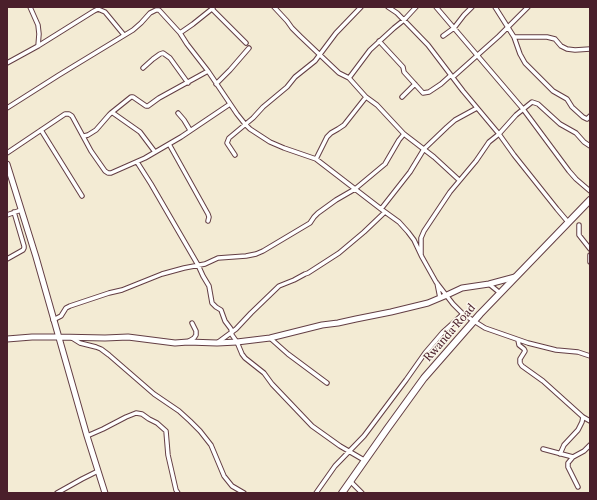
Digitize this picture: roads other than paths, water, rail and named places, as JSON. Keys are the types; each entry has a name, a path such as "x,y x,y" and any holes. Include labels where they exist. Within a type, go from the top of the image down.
{"highway":[{"name":"Rwanda Road","path":"342,493 364,460 424,378 500,292 590,200"}],"street":[{"path":"30,7 38,25 38,46"},
{"path":"274,7 292,28 339,73 349,78 404,134 424,149 459,180"},
{"path":"235,154 227,140 287,87 295,77 315,61 336,33 361,7"},
{"path":"388,7 397,13 428,45 568,222"},
{"path":"349,78 362,60 379,41 404,20 416,7"},
{"path":"436,7 523,109 569,171 590,191"},
{"path":"443,36 454,28 472,7"},
{"path":"495,7 514,37 521,56 526,63 553,91 567,99 572,107 583,117 587,119 590,116"},
{"path":"379,41 402,67 403,71 414,84 424,93 428,93 452,76 477,55 528,7"},
{"path":"7,63 38,46 97,8 105,12 124,35"},
{"path":"180,33 213,8 246,43"},
{"path":"7,108 137,27 150,13 159,10 180,33 245,124 270,142 316,159 381,210 399,222 414,240 436,282 463,314 485,328 518,340 541,347 578,352 590,356"},
{"path":"514,37 547,37 555,39 561,46 567,49 590,49"},
{"path":"216,84 249,48"},
{"path":"143,68 160,54 163,54 170,58 188,82"},
{"path":"84,136 96,130 111,113 131,97 147,106 208,71"},
{"path":"402,97 414,84"},
{"path":"316,159 327,137 344,125 366,97"},
{"path":"422,257 421,238 439,208 459,180 476,161 488,142 499,134 512,118 532,102 535,102 560,124 576,133 590,146"},
{"path":"7,153 65,114 69,114 72,116 84,136 91,151 107,173 111,173 137,162 169,144 230,104"},
{"path":"381,210 410,172 424,149 455,120 477,108"},
{"path":"111,113 115,114 137,129 155,152"},
{"path":"178,113 190,130"},
{"path":"41,130 82,196"},
{"path":"53,320 61,316 66,308 70,306 122,290 162,274 205,264 218,258 246,256 263,251 308,225 318,213 355,189 385,164 404,134"},
{"path":"169,144 208,214 208,221"},
{"path":"137,162 198,265 209,286 212,303 221,310 243,356 263,372 272,384 310,424 340,446 364,460"},
{"path":"7,164 36,257 53,320 105,493"},
{"path":"7,215 21,210"},
{"path":"7,259 24,248 14,212"},
{"path":"217,343 232,332 279,286 308,273 339,253 385,212"},
{"path":"579,225 579,235 590,249"},
{"path":"590,255 590,262"},
{"path":"7,339 58,337 105,338 128,336 168,343 217,343 270,338 322,325 338,323 356,318 387,314 412,308 440,298 466,286 489,284 515,277"},
{"path":"436,282 440,298"},
{"path":"489,284 500,292"},
{"path":"316,493 335,466 364,436 425,353 443,332 463,314"},
{"path":"188,342 196,335 196,331 192,323"},
{"path":"72,338 80,343 101,349 154,394 179,411 200,431 211,445 224,476 232,486 244,493"},
{"path":"270,338 288,354 327,383"},
{"path":"518,340 519,345 524,349 520,359 522,366 543,381 590,422"},
{"path":"87,436 126,417 138,413 142,414 166,431 168,455 178,493"},
{"path":"560,454 564,445 578,430 583,417"},
{"path":"578,487 568,465 569,461 590,445"},
{"path":"544,449 573,457"},
{"path":"57,493 98,472"},
{"path":"350,481 362,493"}]}
